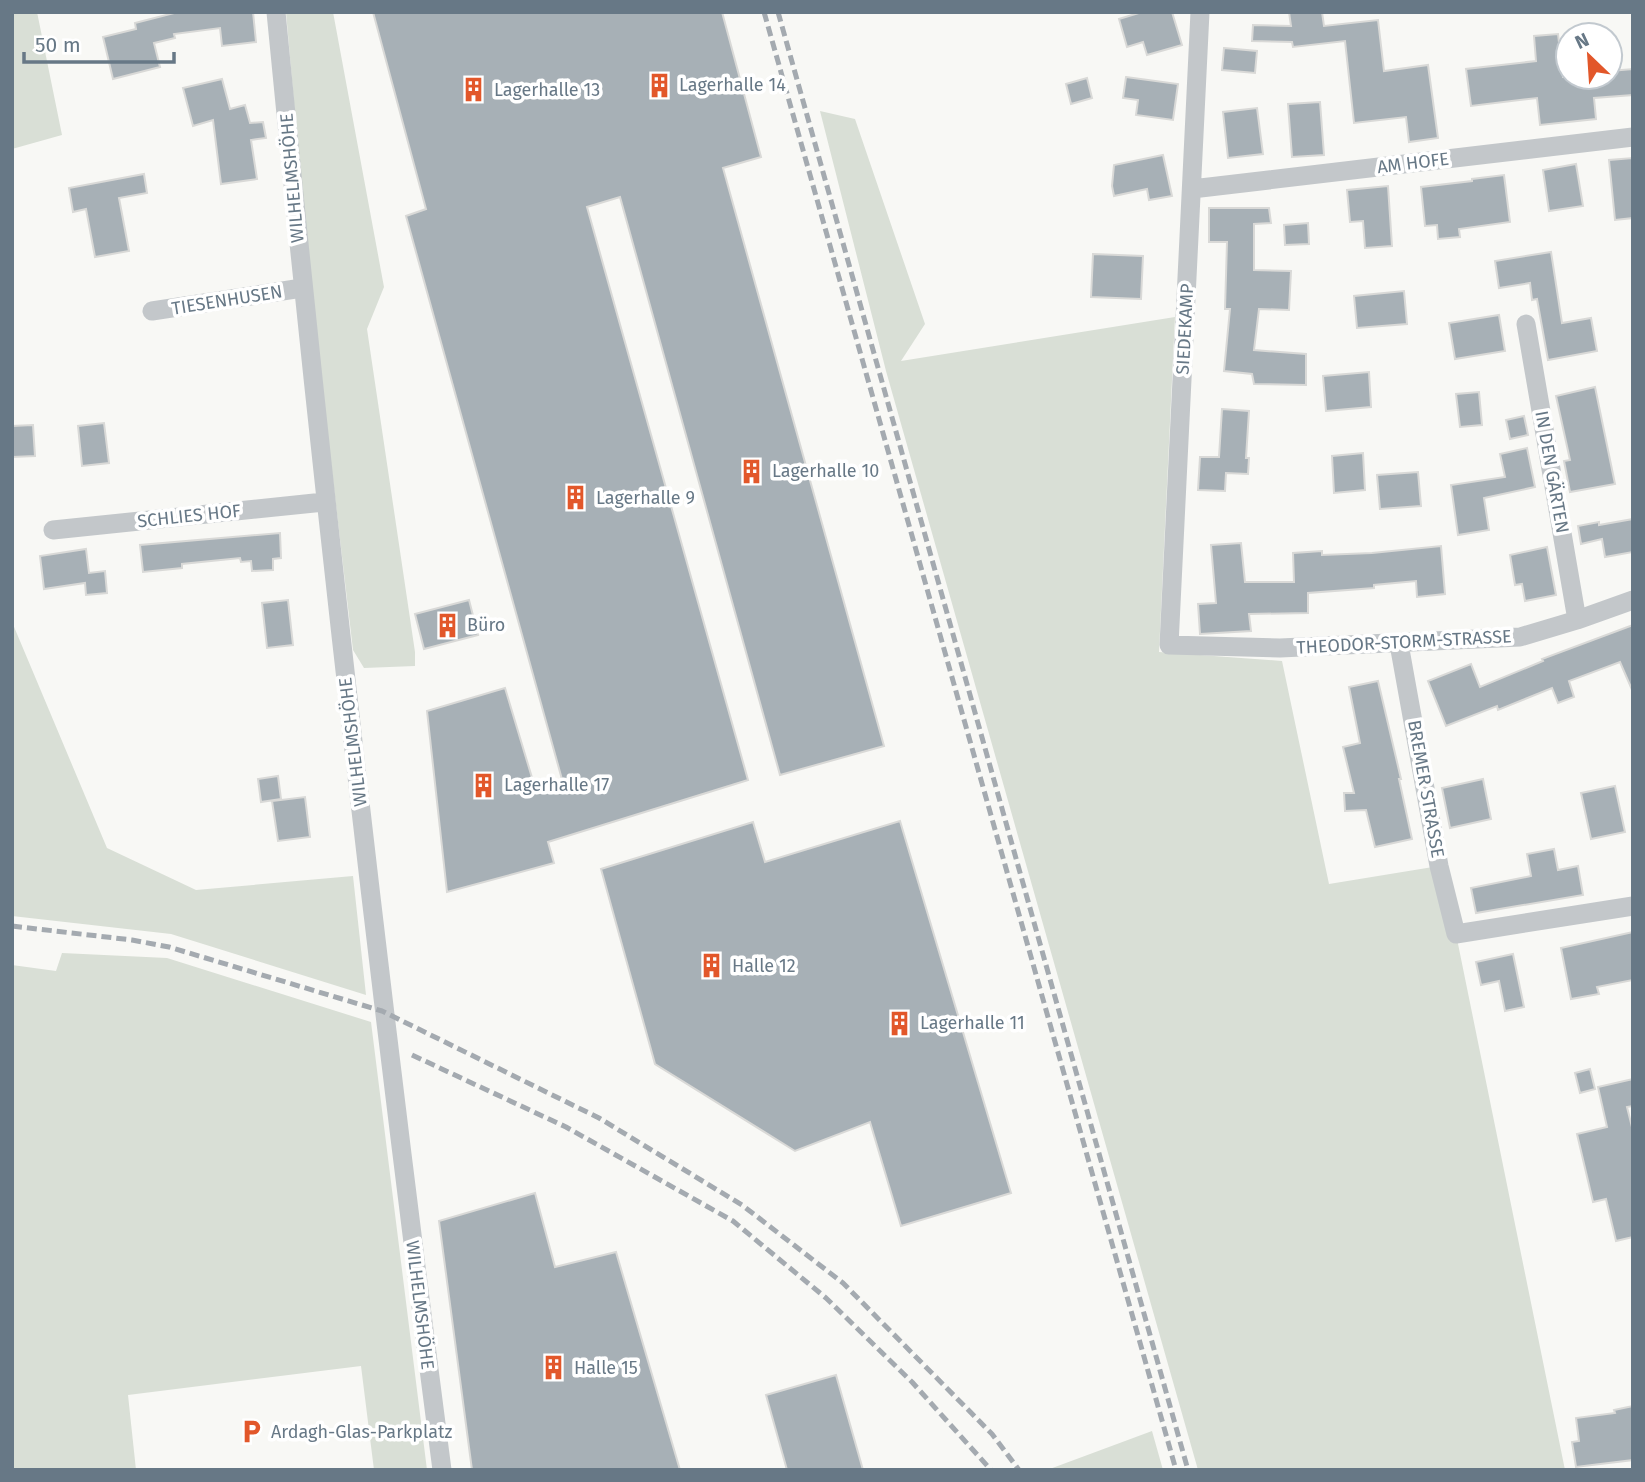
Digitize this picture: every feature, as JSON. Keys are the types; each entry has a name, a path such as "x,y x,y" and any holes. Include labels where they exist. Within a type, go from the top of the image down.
{"street":[{"name":"WILHELMSHÖHE","path":"276,12 324,502 384,1023 442,1470"},
{"name":"SIEDEKAMP","path":"1169,645 1200,12"},
{"name":"AM HOFE","path":"1192,189 1633,137"},
{"name":"TIESENHUSEN","path":"152,311 302,288"},
{"name":"IN DEN GÄRTEN","path":"1526,324 1577,620"},
{"name":"SCHLIES HOF","path":"53,530 324,502"},
{"name":"THEODOR-STORM-STRASSE","path":"1169,645 1280,648 1520,637 1633,600"},
{"name":"BREMER STRASSE","path":"1399,643 1439,866 1456,934 1633,906"}],"shaded area":[{"path":"12,12 37,12 62,135 12,149"},
{"path":"286,12 333,12 384,287 367,329 415,666 364,668 353,650 310,284"},
{"path":"820,111 855,119 925,324 901,361 1175,317 1159,652 1282,661 1329,884 1439,866 1456,934 1565,1470 1198,1470 886,371"},
{"path":"12,622 107,848 196,890 353,876 366,995 171,934 12,916"},
{"path":"62,953 167,958 371,1022 427,1470 374,1470 361,1366 128,1395 136,1470 12,1470 12,965 56,971"},
{"path":"1152,1431 1163,1470 1047,1470"}],"building":[{"path":"178,12 253,12 256,42 222,46 220,28 174,34 175,38 154,43 160,67 113,79 103,37 136,29 135,23"},
{"path":"373,12 722,12 761,157 723,168 884,746 780,775 620,197 587,207 748,780 548,842 554,863 447,892 427,711 505,688 536,791 563,783 406,216 426,209"},
{"path":"1142,12 1172,12 1182,45 1147,55 1143,42 1127,47 1119,19"},
{"path":"1289,12 1322,12 1324,26 1378,20 1384,71 1428,65 1438,138 1409,142 1406,117 1354,123 1345,41 1293,47 1292,42 1252,41 1253,25 1291,26"},
{"path":"1554,34 1554,91 1624,91 1624,70 1633,69 1633,95 1594,98 1596,119 1540,125 1537,98 1471,106 1466,69 1536,61 1534,36"},
{"path":"1224,48 1257,51 1255,73 1222,70"},
{"path":"1126,77 1178,84 1173,120 1136,115 1138,100 1123,98"},
{"path":"1087,78 1092,98 1071,104 1066,84"},
{"path":"222,79 230,109 245,105 250,123 263,122 266,138 251,140 257,179 221,184 213,120 193,126 183,88"},
{"path":"1320,102 1324,155 1292,157 1288,104"},
{"path":"1257,108 1263,154 1228,158 1223,112"},
{"path":"1163,155 1172,196 1149,200 1147,189 1114,196 1114,165"},
{"path":"1633,158 1633,218 1615,220 1609,160"},
{"path":"1576,164 1583,206 1549,211 1543,170"},
{"path":"144,174 147,193 119,198 129,251 95,257 86,209 73,212 69,188"},
{"path":"1504,175 1510,222 1459,229 1460,237 1438,239 1437,225 1425,226 1421,187"},
{"path":"1388,186 1392,246 1365,248 1363,221 1350,222 1347,190"},
{"path":"1209,208 1269,208 1271,223 1254,224 1254,270 1291,271 1289,310 1259,309 1254,350 1306,354 1306,385 1254,384 1252,374 1224,371 1230,309 1225,309 1227,242 1209,242"},
{"path":"1308,223 1309,244 1285,245 1284,225"},
{"path":"1551,252 1562,323 1591,318 1597,351 1548,360 1537,299 1532,300 1530,283 1499,288 1495,261"},
{"path":"1093,254 1143,256 1141,299 1091,297"},
{"path":"1404,291 1407,324 1357,328 1354,296"},
{"path":"1499,315 1505,351 1455,359 1449,323"},
{"path":"1369,372 1371,407 1326,411 1323,376"},
{"path":"1595,387 1615,484 1570,492 1564,461 1570,460 1556,396"},
{"path":"1479,392 1482,425 1460,427 1456,394"},
{"path":"1222,409 1249,411 1246,458 1249,458 1248,474 1226,473 1225,491 1198,490 1200,457 1219,457"},
{"path":"1524,416 1528,435 1510,439 1506,420"},
{"path":"104,423 109,463 82,466 78,426"},
{"path":"33,425 35,456 12,457 12,426"},
{"path":"1527,448 1535,487 1484,498 1489,530 1458,535 1451,485 1505,477 1500,454"},
{"path":"1363,453 1365,490 1334,493 1332,456"},
{"path":"1418,472 1421,506 1380,509 1377,475"},
{"path":"1633,519 1633,552 1605,557 1602,539 1581,544 1578,526"},
{"path":"280,533 281,558 273,559 273,570 252,571 251,561 241,562 240,558 182,564 182,568 143,572 140,545"},
{"path":"1241,543 1245,582 1294,582 1293,553 1372,553 1441,546 1445,594 1417,597 1416,581 1374,585 1374,588 1308,593 1308,613 1249,614 1251,631 1200,634 1198,604 1216,603 1211,545"},
{"path":"1547,547 1556,595 1525,601 1522,584 1515,585 1510,555"},
{"path":"86,549 89,573 105,571 107,593 86,595 85,583 44,589 40,556"},
{"path":"288,600 293,645 267,648 262,603"},
{"name":"Büro","path":"469,600 478,635 424,649 415,614"},
{"path":"1633,625 1633,692 1620,662 1569,681 1574,697 1558,703 1552,688 1498,710 1497,706 1446,726 1428,681 1471,664 1480,687 1543,661 1542,659"},
{"path":"1378,681 1412,839 1375,847 1366,810 1345,811 1344,793 1354,793 1343,747 1360,743 1349,687"},
{"path":"278,776 281,799 261,802 258,779"},
{"path":"1483,779 1491,819 1450,828 1442,788"},
{"path":"1615,786 1625,832 1591,839 1581,793"},
{"path":"305,797 310,837 278,841 272,801"},
{"path":"900,821 1011,1193 901,1226 870,1122 795,1151 655,1064 601,869 753,822 765,862"},
{"path":"1554,849 1558,870 1578,866 1583,895 1476,913 1471,888 1531,876 1527,854"},
{"path":"1633,932 1633,980 1597,987 1599,994 1571,999 1561,948"},
{"path":"1513,954 1524,1007 1505,1011 1499,981 1481,985 1476,962"},
{"path":"1590,1069 1595,1089 1580,1093 1575,1073"},
{"path":"1633,1079 1633,1106 1627,1107 1633,1131 1633,1237 1616,1241 1606,1199 1593,1202 1577,1134 1607,1127 1598,1087"},
{"name":"Halle 15","path":"535,1193 555,1267 616,1252 680,1470 472,1470 439,1221"},
{"path":"836,1375 863,1470 787,1470 766,1395"},
{"path":"1633,1406 1633,1460 1576,1467 1572,1442 1579,1441 1576,1418 1615,1413 1614,1410"}],"railway":[{"path":"764,12 1176,1470"},
{"path":"778,12 1188,1470"},
{"path":"12,926 169,947 382,1011 599,1118 742,1205 843,1283 992,1434 1019,1470"},
{"path":"412,1055 566,1127 733,1221 826,1298 912,1382 991,1470"}],"place":[{"name":"Lagerhalle 14","path":"659,85"},
{"name":"Lagerhalle 13","path":"474,90"},
{"name":"Lagerhalle 10","path":"752,471"},
{"name":"Lagerhalle 9","path":"576,498"},
{"name":"Büro","path":"447,625"},
{"name":"Lagerhalle 17","path":"484,785"},
{"name":"Halle 12","path":"712,966"},
{"name":"Lagerhalle 11","path":"900,1023"},
{"name":"Halle 15","path":"554,1368"},
{"name":"Ardagh-Glas-Parkplatz","path":"251,1432"}]}
